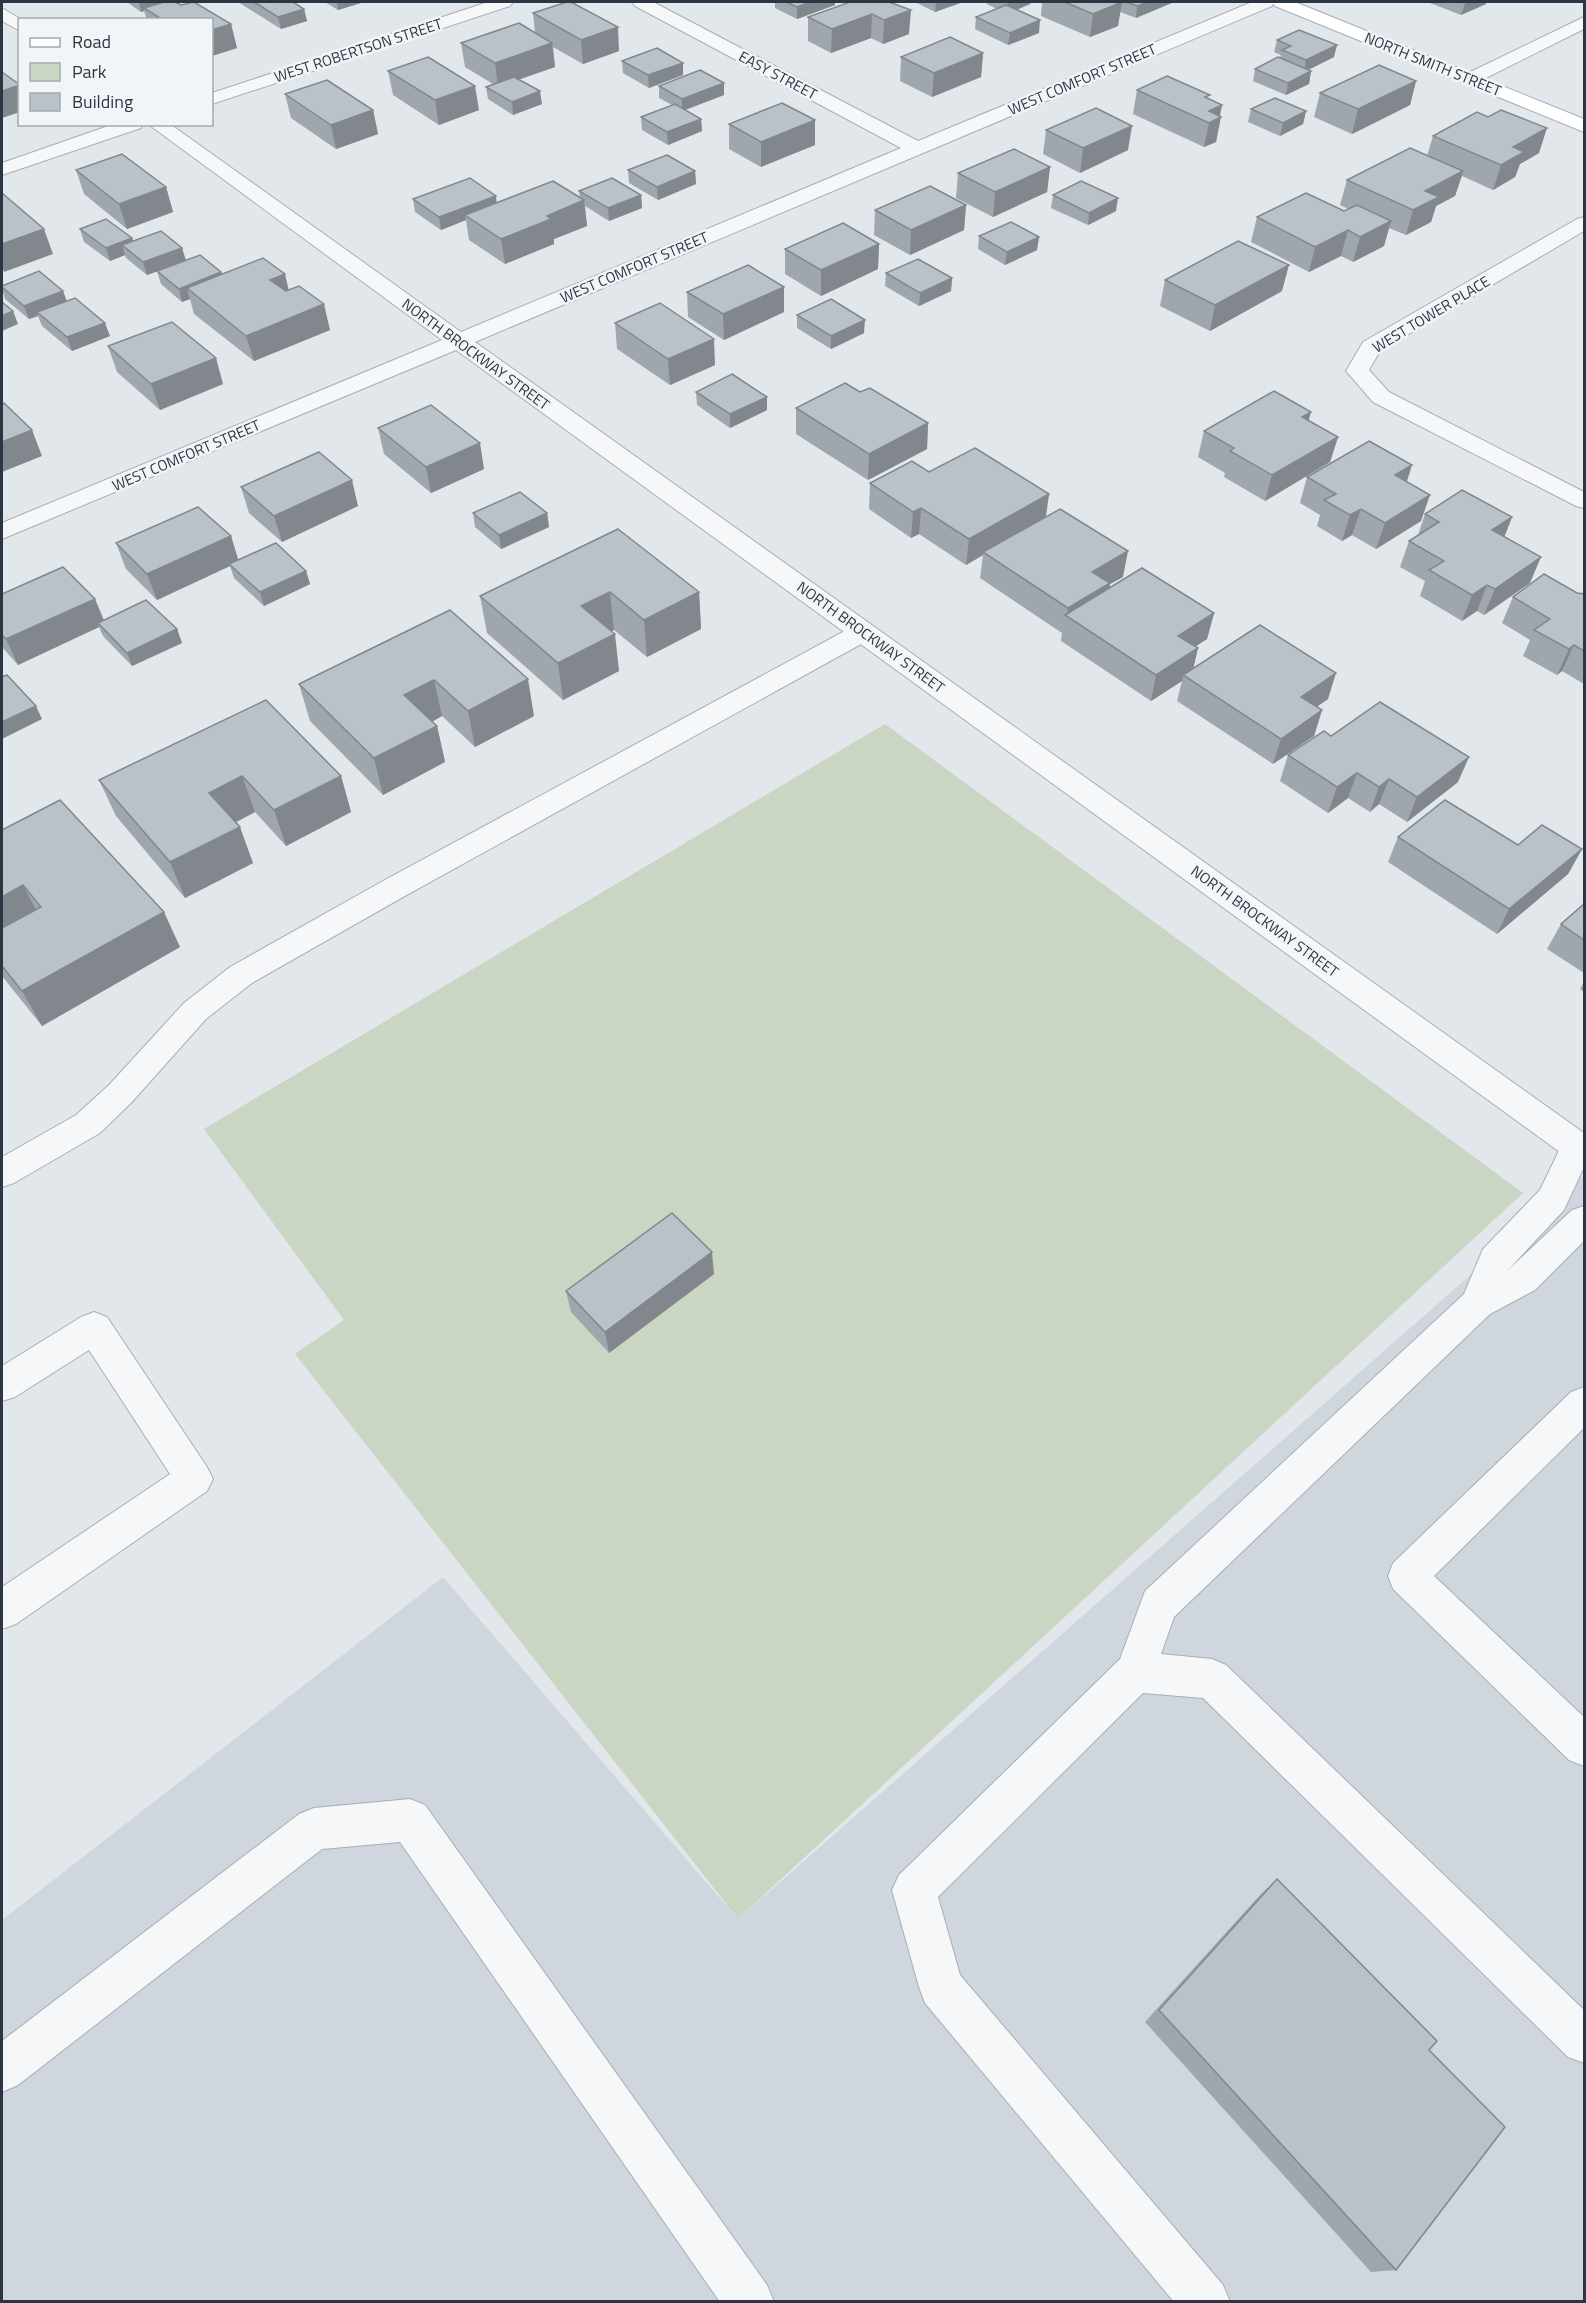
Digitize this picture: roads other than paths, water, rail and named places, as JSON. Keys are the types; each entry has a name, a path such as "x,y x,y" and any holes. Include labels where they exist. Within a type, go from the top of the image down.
{"street":[{"name":"WEST ROBERTSON STREET","path":"213,99 504,2"},
{"name":"EASY STREET","path":"641,2 916,148"},
{"name":"WEST COMFORT STREET","path":"2,532 1266,2"},
{"name":"NORTH SMITH STREET","path":"1281,2 1584,126"},
{"path":"2,13 18,25"},
{"path":"1470,79 1584,22"},
{"path":"2,169 128,126"},
{"name":"NORTH BROCKWAY STREET","path":"160,126 1581,1148"},
{"name":"WEST TOWER PLACE","path":"1584,223 1371,347 1357,371 1382,397 1584,501"},
{"path":"2,1173 88,1124 120,1094 195,1011 241,975 393,889 863,632"},
{"path":"1478,1302 1495,1259 1552,1200 1581,1148"},
{"path":"1206,2301 941,1986 914,1890 1135,1672 1160,1605 1478,1302 1523,1279 1584,1220"},
{"path":"2,1385 94,1328 194,1479 2,1610"},
{"path":"1584,1404 1407,1576 1584,1745"},
{"path":"1135,1672 1212,1679 1584,2041"},
{"path":"2,2069 314,1829 410,1820 750,2301"}]}
